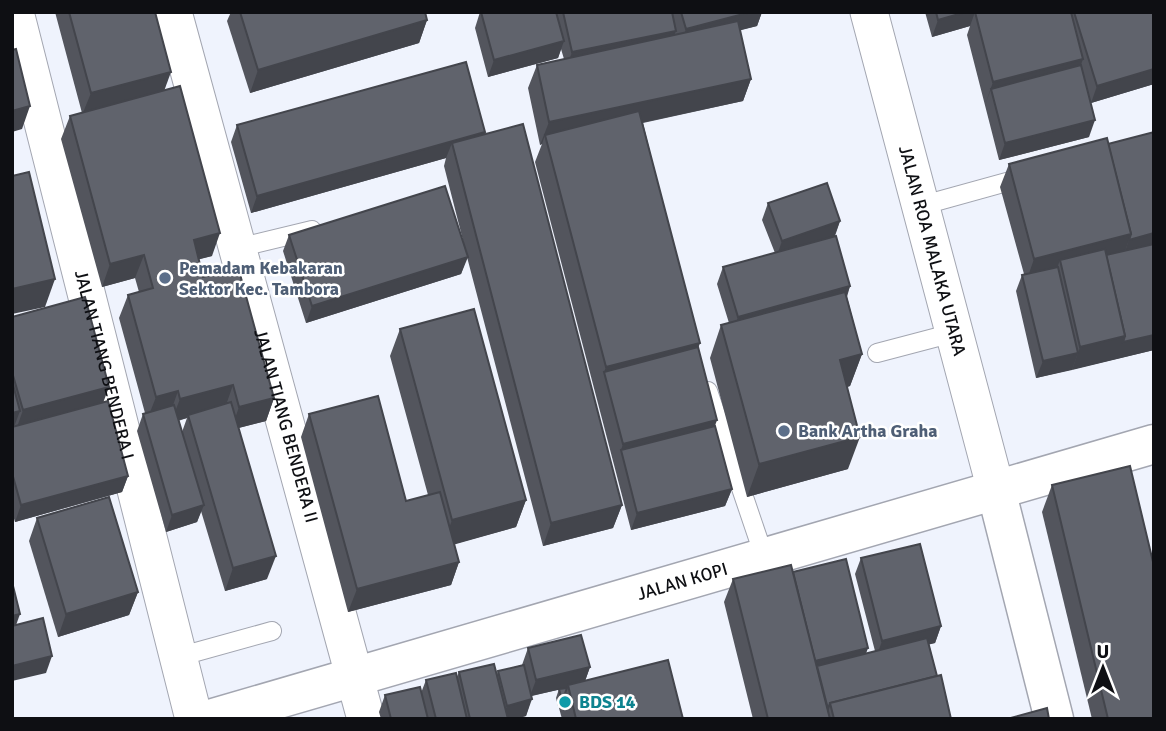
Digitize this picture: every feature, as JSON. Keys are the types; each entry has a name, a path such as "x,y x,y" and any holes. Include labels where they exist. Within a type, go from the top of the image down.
{"street":[{"name":"JALAN TIANG BENDERA I","path":"15,12 194,719"},
{"name":"JALAN TIANG BENDERA II","path":"173,12 215,142 237,248 366,719"},
{"name":"JALAN ROA MALAKA UTARA","path":"869,12 996,490"},
{"name":"JALAN KOPI","path":"210,719 1154,444"},
{"path":"996,490 1054,719"}],"lane":[{"path":"920,206 1038,173"},
{"path":"237,248 331,225"},
{"path":"877,353 953,333"},
{"path":"704,375 765,559"},
{"path":"178,657 272,631"}],"building":[{"path":"69,12 155,12 171,72 91,93"},
{"path":"240,12 425,12 427,20 258,70"},
{"path":"481,12 556,12 564,41 494,60"},
{"path":"563,12 672,12 676,31 572,52"},
{"path":"681,12 751,12 686,29"},
{"path":"936,12 966,12 938,20"},
{"path":"975,12 1071,12 1083,59 993,82"},
{"path":"1074,12 1154,12 1154,69 1097,86"},
{"path":"738,21 751,79 549,122 537,65"},
{"path":"16,49 30,106 12,111 12,50"},
{"path":"466,62 485,132 257,196 237,125"},
{"path":"1081,65 1095,120 1005,143 991,89"},
{"path":"180,86 220,233 194,240 203,277 238,267 274,398 239,407 233,385 180,399 178,391 156,397 128,295 153,288 144,255 110,264 70,116"},
{"path":"639,111 700,343 606,367 545,135"},
{"path":"523,124 622,505 551,523 452,143"},
{"path":"1154,132 1154,233 1129,240 1131,234 1108,144"},
{"path":"1107,138 1131,234 1034,259 1009,164"},
{"path":"29,172 55,279 12,289 12,176"},
{"path":"827,183 840,221 782,241 768,203"},
{"path":"445,186 468,257 312,306 289,235"},
{"path":"836,236 850,286 738,317 723,267"},
{"path":"1154,244 1154,335 1123,342 1125,336 1106,255"},
{"path":"1105,249 1125,336 1080,347 1060,260"},
{"path":"1058,267 1078,353 1043,361 1022,275"},
{"name":"Bank Artha Graha","path":"845,292 862,354 840,360 860,437 759,464 721,325"},
{"path":"85,297 109,387 23,410 12,372 12,317"},
{"path":"474,309 526,500 452,520 400,329"},
{"path":"698,347 717,420 623,444 604,372"},
{"path":"12,381 20,411 12,413"},
{"path":"378,396 406,501 440,492 459,562 357,589 309,414"},
{"path":"108,401 128,476 21,505 12,473 12,427"},
{"path":"231,402 276,556 233,568 188,415"},
{"path":"174,405 204,505 172,515 143,414"},
{"path":"715,426 732,489 637,513 621,450"},
{"path":"1130,466 1154,566 1154,719 1108,719 1052,485"},
{"path":"109,497 138,592 66,614 37,518"},
{"path":"920,544 941,626 882,641 861,558"},
{"path":"846,559 868,648 815,661 793,572"},
{"path":"791,565 830,719 768,719 733,579"},
{"path":"12,582 20,614 12,616"},
{"path":"43,618 52,656 12,666 12,626"},
{"path":"581,635 590,667 536,680 528,648"},
{"path":"927,638 937,676 830,703 828,709 817,666"},
{"path":"668,660 683,719 576,719 568,685"},
{"path":"494,664 508,719 470,719 459,672"},
{"path":"524,665 532,699 507,706 498,671"},
{"path":"456,673 467,719 436,719 426,680"},
{"path":"941,675 951,719 834,719 830,703"},
{"path":"420,687 428,719 391,719 385,695"},
{"path":"567,688 564,696 561,697 559,689"},
{"path":"1047,708 1049,719 1007,719"}],"place":[{"name":"Pemadam Kebakaran Sektor Kec. Tambora","path":"165,278"},
{"name":"Bank Artha Graha","path":"784,431"},
{"name":"BDS 14","path":"565,702"}]}
